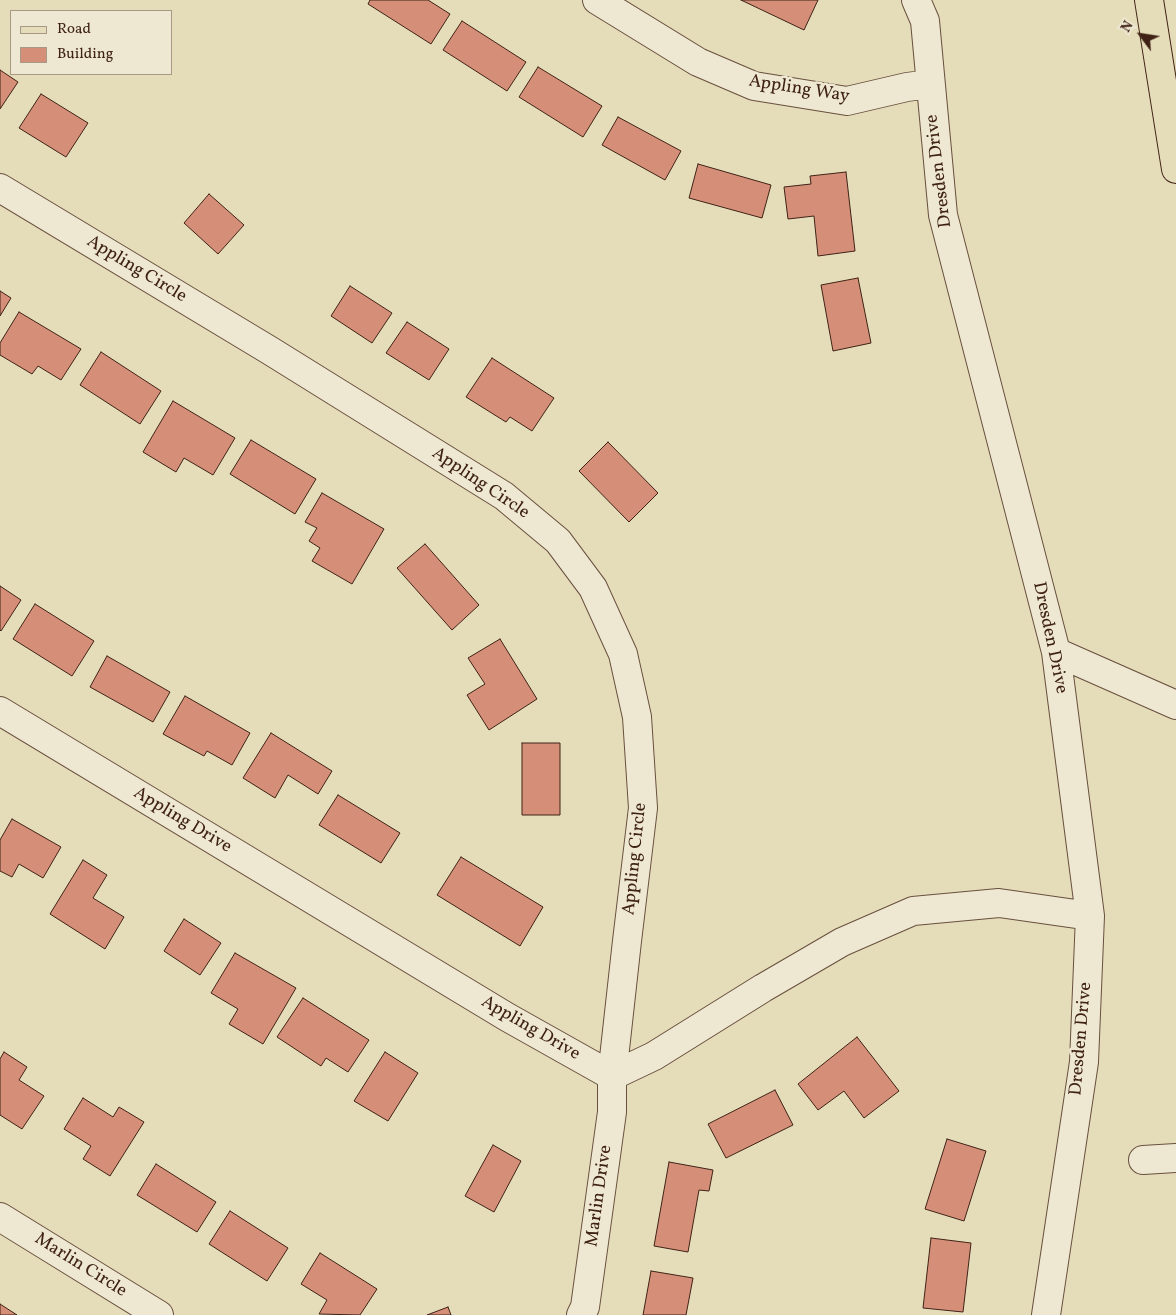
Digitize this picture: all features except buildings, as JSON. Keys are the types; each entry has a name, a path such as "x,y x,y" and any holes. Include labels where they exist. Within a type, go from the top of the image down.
{"main road":[{"path":"1149,0 1176,169"}],"street":[{"name":"Appling Way","path":"597,0 698,62 754,86 847,101 930,84"},
{"name":"Dresden Drive","path":"916,0 925,22 943,215 1056,652 1090,916 1084,1062 1046,1315"},
{"name":"Appling Circle","path":"0,188 269,350 504,496 558,541 593,588 622,654 627,672 637,717 644,808 612,1076"},
{"path":"1056,652 1176,705"},
{"name":"Appling Drive","path":"0,711 507,1016 612,1076"},
{"path":"612,1076 654,1056 762,988 842,942 913,911 999,903 1090,916"},
{"name":"Marlin Drive","path":"581,1315 585,1307 612,1112 612,1076"},
{"path":"1143,1160 1176,1158"},
{"name":"Marlin Circle","path":"0,1217 159,1315"}]}
